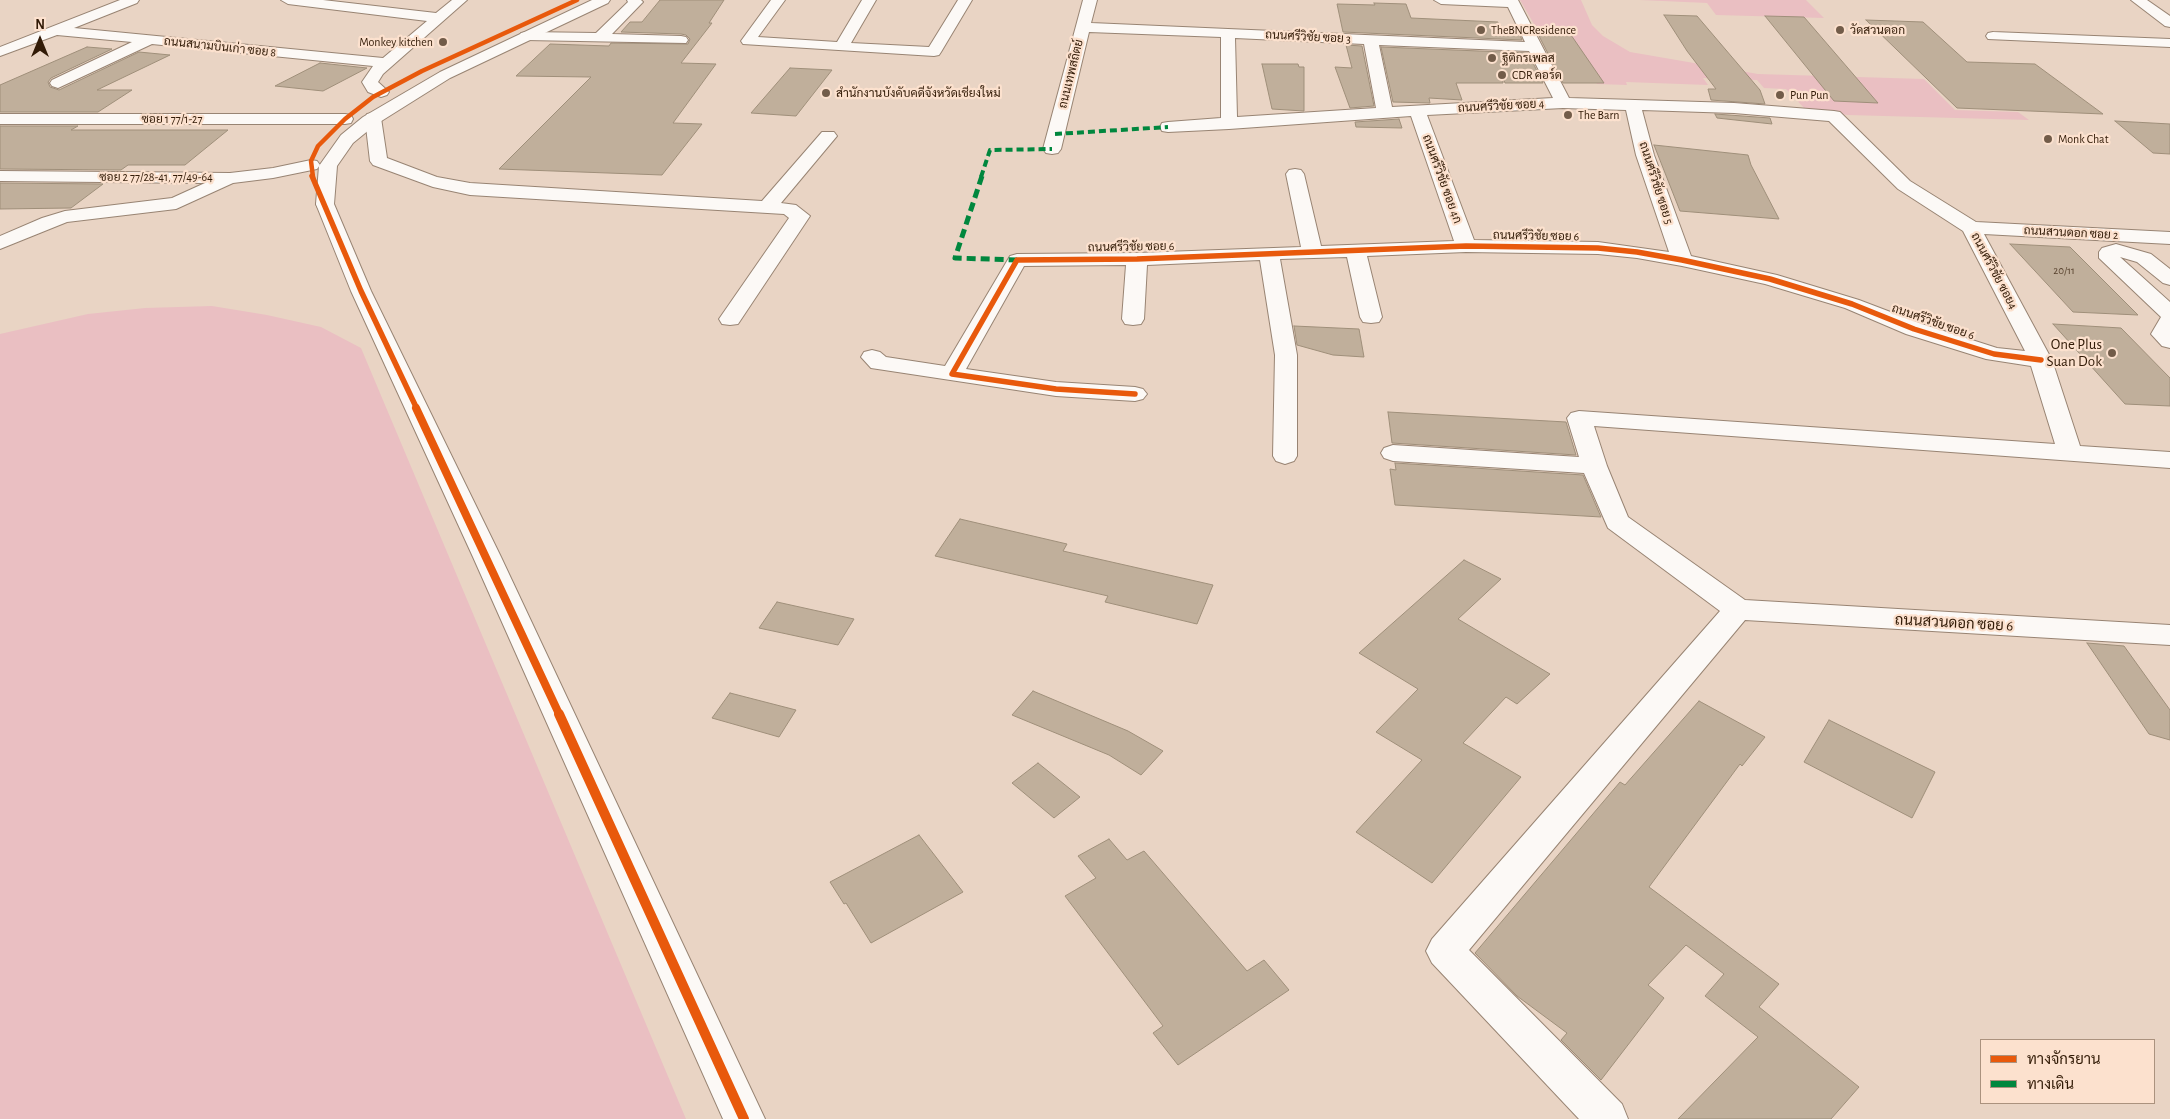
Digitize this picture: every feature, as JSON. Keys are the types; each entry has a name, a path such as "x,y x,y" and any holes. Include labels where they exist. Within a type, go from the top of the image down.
{"street":[{"path":"0,52 132,0"},
{"path":"288,0 439,18"},
{"path":"377,95 370,82 377,71 460,0"},
{"path":"577,0 422,71 377,95 345,119 318,146 311,165 312,175 361,291 487,556 744,1119"},
{"path":"325,204 328,166 347,139 373,118 400,100 461,67 603,0"},
{"path":"600,38 636,2 634,0"},
{"path":"778,0 748,41 934,52 965,0"},
{"path":"842,46 869,0"},
{"name":"ถนนเทพสถิตย์","path":"1052,149 1090,0"},
{"path":"1441,0 1512,2 1563,103"},
{"path":"2142,2 2170,7"},
{"path":"2142,2 2170,23"},
{"name":"ถนนศรีวิชัย ซอย 3","path":"1082,27 1534,47"},
{"name":"ถนนสนามบินเก่า ซอย 8","path":"53,30 386,63"},
{"path":"1228,34 1229,124"},
{"path":"526,36 681,40"},
{"path":"1993,36 2170,43"},
{"path":"58,83 149,40"},
{"path":"1371,40 1385,112"},
{"path":"377,95 400,100"},
{"name":"ถนนศรีวิชัย ซอย 4","path":"1168,127 1496,105 1563,103 1768,109 1834,116"},
{"name":"ถนนศรีวิชัย ซอย 5","path":"1633,105 1645,155 1682,260"},
{"name":"ถนนศรีวิชัย ซอย 4ก","path":"1418,111 1466,246"},
{"name":"ถนนศรีวิชัย ซอย4","path":"1834,116 1904,185 1971,228 2041,360 2070,452"},
{"path":"373,118 379,161 433,182 470,189 789,209 800,216 730,319"},
{"name":"ซอย 1 77/1-27","path":"0,119 345,119"},
{"path":"767,207 828,136"},
{"name":"ซอย 2 77/28-41, 77/49-64","path":"0,176 230,178 267,174 311,165"},
{"path":"1295,174 1312,252"},
{"path":"1,242 65,217 176,203 230,178"},
{"name":"ถนนสวนดอก ซอย 2","path":"1971,228 2170,238"},
{"path":"2102,235 2116,250 2144,258 2170,279"},
{"name":"ถนนศรีวิชัย ซอย 6","path":"952,374 1017,260 1137,259 1466,246 1598,248 1637,252 1682,260 1770,280 1843,301 1914,329 1994,354 2041,360"},
{"path":"2116,250 2109,252 2109,258 2170,313"},
{"path":"1356,251 1371,317"},
{"path":"1269,254 1286,355 1285,456"},
{"path":"1133,319 1137,259"},
{"path":"2170,320 2162,334 2170,341"},
{"path":"872,357 879,363 1056,390 1135,394"},
{"path":"1607,1119 1445,951 1738,610 1617,522 1594,466 1579,418 2170,460"},
{"path":"1394,453 1594,466"},
{"name":"ถนนสวนดอก ซอย 6","path":"1738,610 2170,635"}],"shaded area":[{"path":"1520,0 1581,0 1592,25 1603,36 1630,52 1758,74 1924,79 1955,110 2018,112 2029,120 1848,115 1807,111 1786,89 1764,88 1757,80 1703,78 1708,85 1626,82 1627,85 1597,84 1561,32 1538,31"},
{"path":"1640,0 1806,0 1824,18 1716,15 1707,3"},
{"path":"212,306 267,315 321,327 361,348 686,1119 0,1119 0,334 88,314 145,308"}],"building":[{"path":"660,0 724,0 709,23 712,23 681,63 716,64 673,123 702,124 662,175 499,169 591,77 516,76 550,44 609,46 611,43 688,44 690,39 686,35 681,34 621,32 630,22 642,22"},
{"path":"1374,3 1406,4 1411,18 1498,22 1499,33 1519,33 1522,40 1343,32 1337,4 1375,5"},
{"path":"1664,15 1697,16 1760,90 1765,104 1711,100 1708,89 1716,89 1687,51"},
{"path":"1765,16 1804,17 1878,103 1834,101"},
{"path":"1866,20 1923,22 1967,62 2035,64 2103,114 1957,108"},
{"path":"1538,34 1571,35 1604,83 1563,83"},
{"path":"1346,45 1362,46 1374,106 1350,108 1335,67 1352,68"},
{"path":"87,47 112,49 51,78 48,82 50,87 59,90 139,52 170,55 97,90 132,90 98,112 0,112 0,85"},
{"path":"1381,47 1528,53 1543,83 1505,83 1503,78 1503,83 1456,83 1462,100 1429,98 1430,103 1393,102"},
{"path":"320,63 367,68 323,91 275,86"},
{"path":"1262,64 1298,64 1299,67 1304,67 1304,111 1272,109"},
{"path":"790,68 832,70 796,116 751,113"},
{"path":"1715,114 1770,118 1772,124 1717,118"},
{"path":"1399,119 1402,128 1356,127 1355,122"},
{"path":"2115,121 2170,124 2170,154 2153,153"},
{"path":"0,126 78,126 71,130 228,130 185,165 128,165 121,170 0,169"},
{"path":"1654,145 1748,155 1751,165 1779,219 1680,211"},
{"path":"0,183 103,184 71,208 0,209"},
{"name":"One Plus Suan Dok","path":"2010,244 2070,247 2138,315 2073,312"},
{"name":"One Plus Suan Dok","path":"2053,324 2121,328 2170,378 2170,406 2125,404"},
{"path":"1294,326 1359,329 1364,357 1333,355 1297,345"},
{"path":"1388,412 1566,422 1576,455 1392,443"},
{"path":"1395,463 1583,475 1601,517 1395,505 1390,469 1396,470"},
{"path":"960,519 1067,544 1063,551 1213,585 1197,624 1105,602 1108,596 935,556"},
{"path":"1464,560 1501,579 1458,619 1550,674 1517,704 1506,697 1463,743 1521,777 1432,883 1356,832 1422,760 1376,732 1418,689 1359,653"},
{"path":"777,602 854,619 838,645 759,628"},
{"path":"2087,643 2124,646 2170,710 2170,740 2149,734"},
{"path":"1033,691 1128,731 1163,751 1141,775 1109,755 1012,715"},
{"path":"730,693 796,710 779,737 712,718"},
{"path":"1699,701 1765,737 1742,766 1740,764 1649,887 1779,984 1759,1007 1859,1087 1831,1119 1678,1119 1758,1037 1705,996 1724,974 1686,945 1648,985 1664,998 1601,1080 1561,1040 1567,1033 1517,996 1475,953 1620,782 1625,785"},
{"path":"1829,720 1935,772 1912,818 1804,762"},
{"path":"1038,763 1080,797 1054,818 1012,783"},
{"path":"919,835 963,892 871,943 846,903 844,904 830,882"},
{"path":"1109,839 1127,860 1144,851 1247,971 1264,960 1289,990 1178,1065 1153,1033 1163,1026 1065,896 1096,878 1078,856"}],"marked path":[{"path":"1055,134 1168,127"},
{"path":"1017,260 955,258 990,150 1052,149"}],"cycle path":[{"path":"577,0 422,71 373,97 345,119 318,146 311,161 312,175 361,291 487,557 744,1119"},
{"path":"1135,394 1056,389 952,374 1017,260 1137,259 1466,246 1598,248 1637,252 1682,260 1770,279 1852,304 1914,329 1994,354 2041,360"}],"place":[{"name":"TheBNCResidence","path":"1481,30"},
{"name":"วัดสวนดอก","path":"1840,30"},
{"name":"Monkey kitchen","path":"443,42"},
{"name":"ฐิติกรเพลส","path":"1492,58"},
{"name":"CDR คอร์ด","path":"1502,75"},
{"name":"สำนักงานบังคับคดีจังหวัดเชียงใหม่","path":"826,93"},
{"name":"Pun Pun","path":"1780,95"},
{"name":"The Barn","path":"1568,115"},
{"name":"Monk Chat","path":"2048,139"},
{"name":"One Plus Suan Dok","path":"2112,353"}]}
